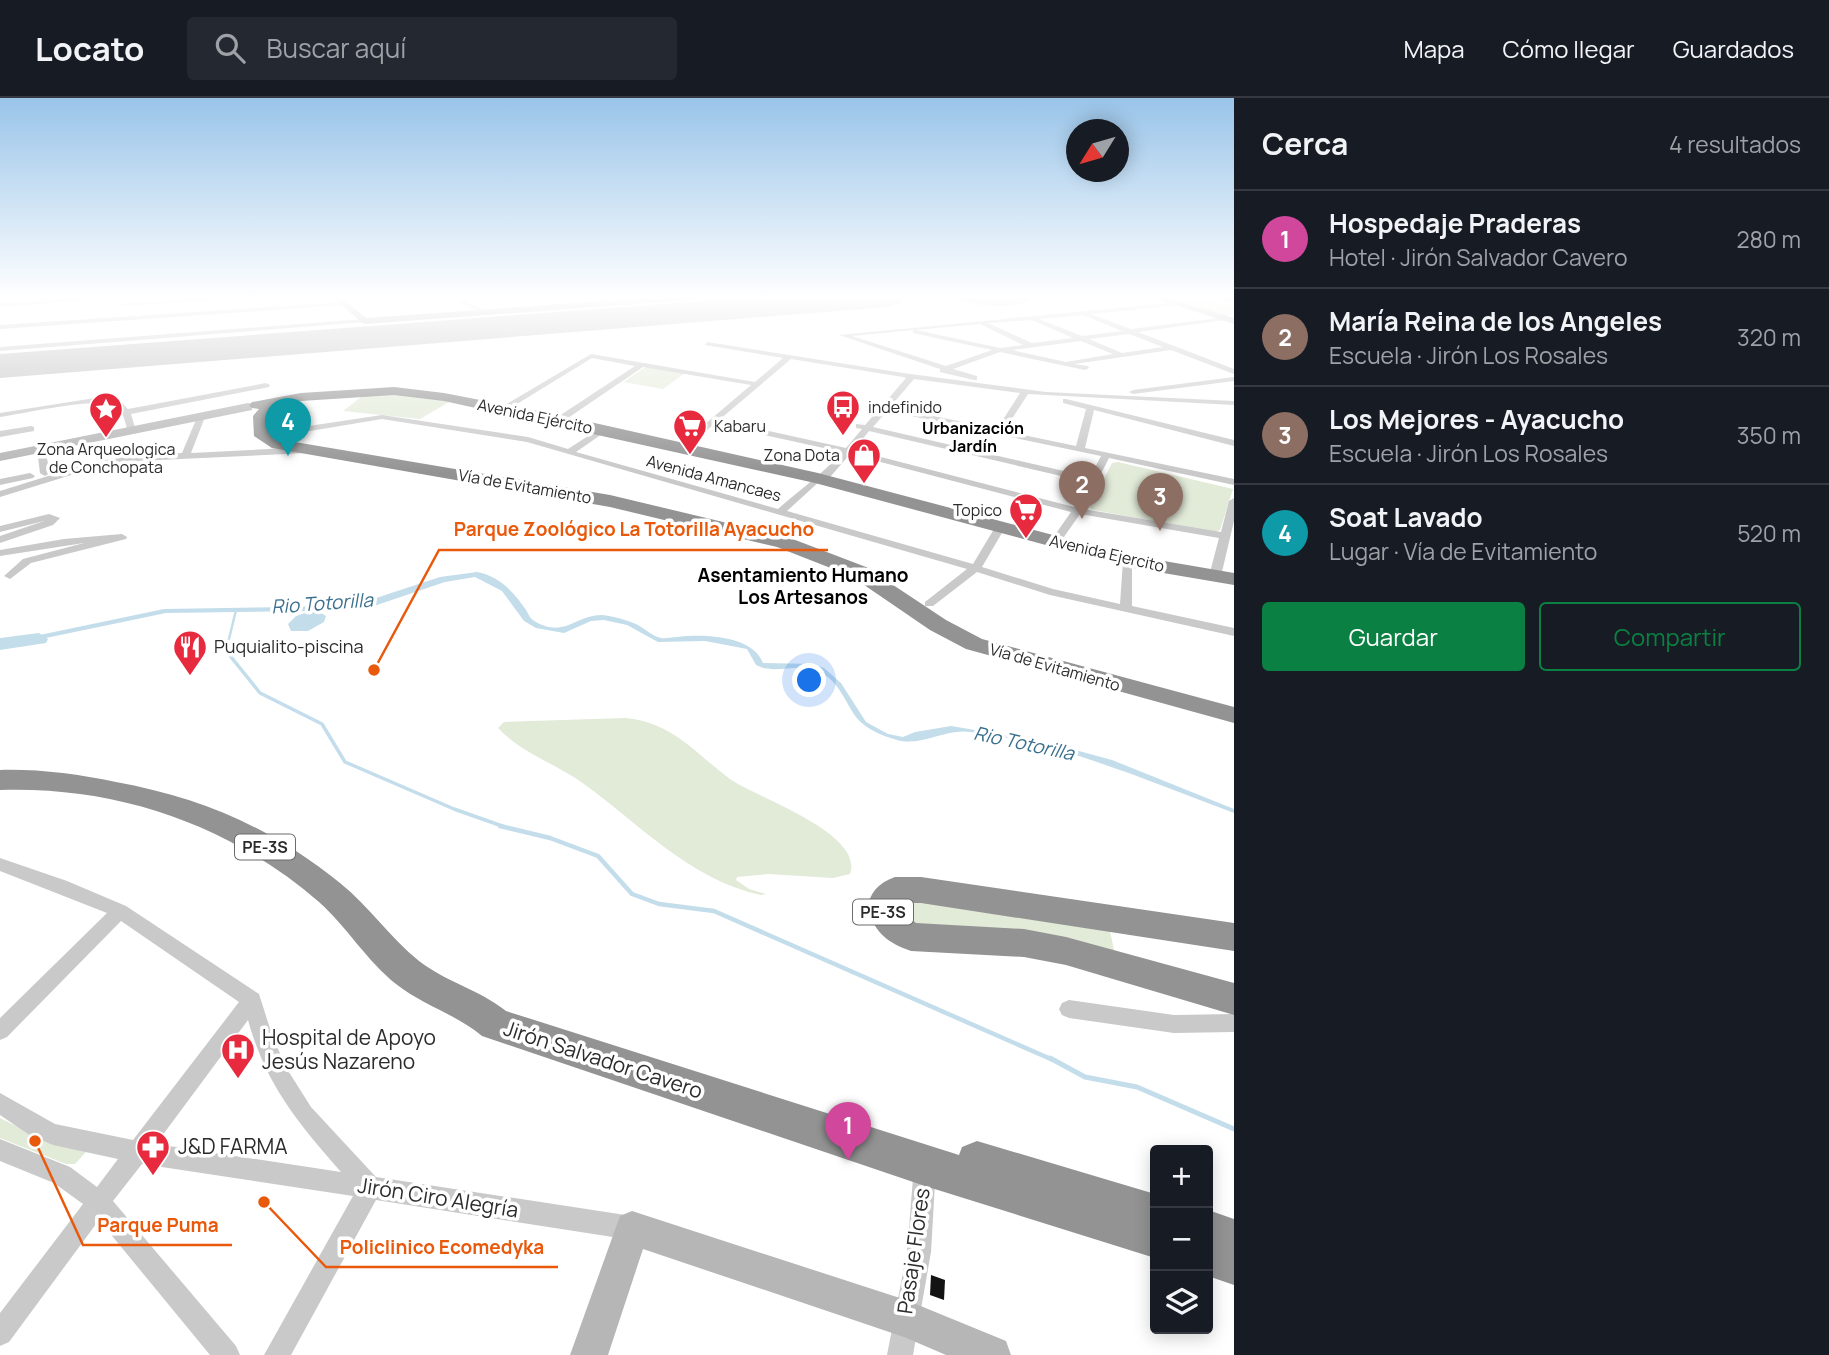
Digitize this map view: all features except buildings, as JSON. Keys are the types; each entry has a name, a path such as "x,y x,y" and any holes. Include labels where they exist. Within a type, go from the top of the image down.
{"highway":[{"name":"Avenida Ejército","path":"261,415 341,393 394,391 504,408 818,478"},
{"name":"Vía de Evitamiento","path":"261,415 272,443 610,501 783,541 860,571 944,631 974,644 1234,715"},
{"name":"Avenida Ejercito","path":"818,478 1128,561 1224,577"},
{"name":"Jirón Salvador Cavero","path":"0,780 43,779 70,782 162,801 206,815 248,836 332,895 407,973 425,985 484,1014 495,1024 719,1090 925,1156 1150,1234"},
{"name":"PE-3S","path":"1234,937 904,888 889,894 884,901 883,911 890,924 911,937 1024,943 1066,951 1234,999"},
{"name":"Jirón Salvador Cavero","path":"925,1156 1150,1214"},
{"path":"1213,1234 1234,1241"},
{"path":"1213,1256 1234,1264"}],"street":[{"path":"504,408 591,356 756,384"},
{"path":"781,356 911,377 1046,394 1234,403"},
{"path":"905,356 1021,391"},
{"path":"780,512 818,478 828,474 862,427 911,377 983,356"},
{"path":"1026,356 1085,368"},
{"path":"1062,363 1109,356"},
{"path":"1192,356 1234,372"},
{"path":"681,447 789,357"},
{"path":"559,420 642,364"},
{"path":"1108,398 1234,379"},
{"path":"126,412 266,385"},
{"path":"1000,431 1021,391"},
{"path":"1046,394 1090,409 1234,443"},
{"path":"0,415 94,400 117,403 126,412 131,430"},
{"path":"880,406 1234,482"},
{"path":"1080,449 1090,409"},
{"name":"Avenida Ejército","path":"0,455 201,417 261,415"},
{"name":"Avenida Ejército","path":"0,455 131,430 261,415"},
{"name":"Avenida Amancaes","path":"261,415 382,417 484,432 571,451 636,473 976,568 1050,592 1234,632"},
{"path":"185,456 201,417"},
{"path":"711,421 843,450 1077,511 1226,536"},
{"path":"862,427 1092,480"},
{"path":"0,434 31,429"},
{"path":"571,451 602,430"},
{"path":"41,449 45,472"},
{"path":"0,482 137,458 308,450"},
{"path":"1055,542 1077,511 1105,455"},
{"path":"0,494 93,465"},
{"path":"1224,577 1226,536 1234,501"},
{"path":"0,529 49,517 55,519 0,540"},
{"path":"929,604 976,568 1001,526"},
{"path":"0,553 64,542 122,537 27,561 10,576"},
{"path":"1126,608 1128,561"},
{"path":"0,864 120,911 252,1000 263,1038 280,1076 311,1123 370,1188 276,1355"},
{"path":"0,1031 120,911"},
{"path":"0,1333 252,1000"},
{"path":"1069,1009 1174,1024 1234,1023"},
{"name":"Jirón Ciro Alegría","path":"0,1102 36,1126 53,1133 137,1152 632,1228 906,1319 992,1355"},
{"path":"0,1150 62,1175 99,1202 228,1355"},
{"name":"Pasaje Flores","path":"900,1355 919,1252 925,1156"},
{"path":"589,1355 632,1228"}],"green space":[{"path":"647,366 685,373 663,389 624,382"},
{"path":"365,394 395,394 451,401 420,419 343,411"},
{"path":"1118,462 1233,489 1220,530 1215,532 1093,510 1089,507 1112,463"},
{"path":"625,718 642,721 670,732 730,779 825,831 841,844 850,859 850,874 833,878 768,874 737,877 736,880 749,889 766,894 735,888 689,864 584,784 517,744 498,728 504,722"},
{"path":"910,900 1109,927 1116,959 900,921 897,905"},
{"path":"0,1118 26,1131 86,1152 75,1164 66,1164 0,1138"}],"water":[{"path":"477,572 492,577 505,586 532,620 546,626 563,627 584,618 602,615 634,623 661,638 726,638 749,647 763,663 814,664 824,668 841,683 866,722 888,734 903,737 915,732 951,726 1046,742 1112,760 1234,809 1234,813 1072,754 1005,737 961,731 906,742 892,738 864,725 834,683 823,673 802,668 763,668 756,665 747,649 705,641 658,642 627,625 604,620 591,621 564,633 536,628 524,621 502,591 475,577 445,582 368,608 318,611 326,616 324,622 308,631 291,631 288,624 296,616 311,611 166,613 12,645 11,641 164,609 294,607 364,602 440,577"}],"waterway":[{"path":"225,644 229,639 236,610"},
{"name":"Rio Totorilla","path":"0,644 39,639"},
{"path":"226,642 223,647 260,693 322,724 345,762 454,809 505,827"},
{"path":"500,826 550,838 598,856 632,894 659,904 714,911 1053,1060"},
{"path":"1050,1058 1085,1077 1137,1087 1234,1129"}],"runway":[{"path":"0,366 133,356"}],"place":[{"name":"indefinido","path":"843,437"},
{"name":"Zona Arqueologica de Conchopata","path":"106,439"},
{"name":"Soat Lavado","path":"288,456"},
{"name":"Kabaru","path":"690,456"},
{"name":"Zona Dota","path":"864,485"},
{"name":"María Reina de los Angeles","path":"1082,519"},
{"name":"Los Mejores - Ayacucho","path":"1160,531"},
{"name":"Topico","path":"1026,540"},
{"name":"Parque Zoológico La Totorilla Ayacucho","path":"374,670"},
{"name":"Puquialito-piscina","path":"190,677"},
{"name":"Hospital de Apoyo Jesús Nazareno","path":"238,1080"},
{"name":"Parque Puma","path":"35,1141"},
{"name":"Hospedaje Praderas","path":"848,1160"},
{"name":"J&D FARMA","path":"153,1177"},
{"name":"Policlinico Ecomedyka","path":"264,1202"}],"district":[{"name":"Urbanización Jardín","path":"973,437"},
{"name":"Asentamiento Humano Los Artesanos","path":"803,586"}]}
